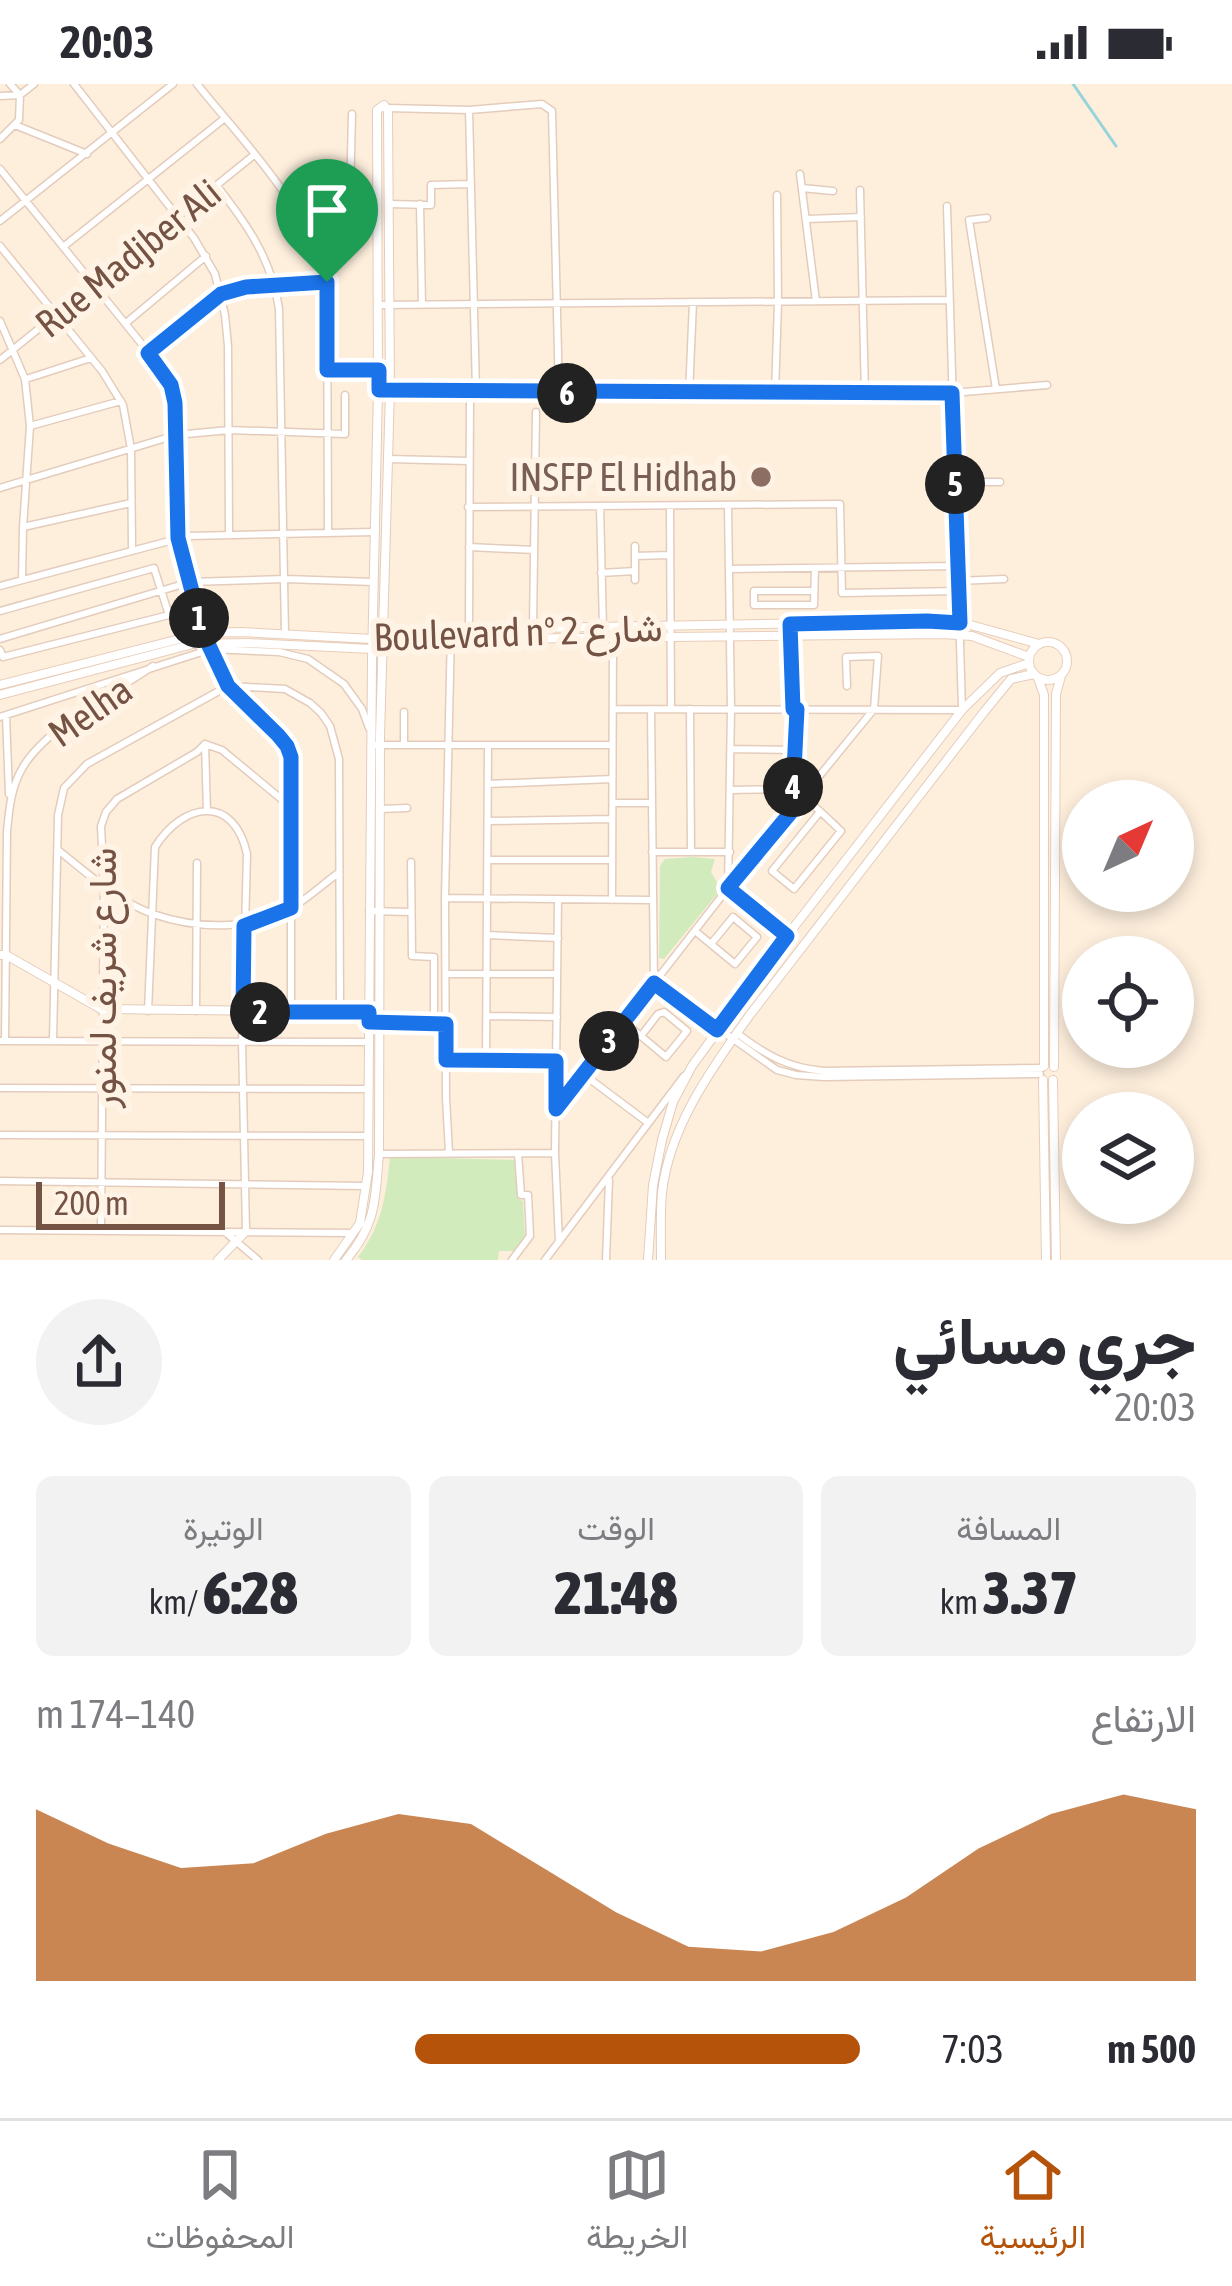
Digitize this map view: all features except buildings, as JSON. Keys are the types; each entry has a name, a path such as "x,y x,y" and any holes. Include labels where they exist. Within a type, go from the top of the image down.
{"street":[{"path":"0,139 19,120 20,95 10,84"},
{"path":"0,96 20,95 34,84"},
{"path":"74,84 206,256 221,294 228,346 229,534"},
{"path":"0,221 172,84"},
{"path":"197,84 307,226 320,254 327,282 328,533"},
{"path":"339,1259 369,1229 380,1154 374,1017 382,459 376,110 381,105 470,110 542,104 552,111 559,393"},
{"path":"382,459 390,390 387,108"},
{"path":"469,629 475,304 470,110"},
{"path":"337,221 338,196 350,196 352,114"},
{"path":"63,248 225,118"},
{"path":"15,125 87,154"},
{"name":"Rue Madjber Ali","path":"0,360 255,155"},
{"path":"0,169 171,385 178,538 203,633 228,686 287,746 293,772 290,1011"},
{"path":"800,174 816,301"},
{"path":"389,204 430,205 430,184 471,184"},
{"path":"218,185 259,243 276,285 285,634"},
{"path":"802,188 833,190"},
{"path":"860,190 865,395"},
{"path":"775,394 777,195"},
{"path":"420,205 422,305"},
{"path":"947,206 962,710"},
{"path":"378,217 389,216"},
{"path":"807,219 861,217"},
{"path":"987,218 969,220 996,389"},
{"path":"0,246 122,401 131,449 132,549"},
{"path":"125,324 206,256"},
{"path":"148,353 221,294 246,287 327,282"},
{"path":"379,305 948,300"},
{"path":"689,394 693,302"},
{"path":"0,321 25,379 30,426 22,580"},
{"path":"25,379 91,358"},
{"path":"327,370 379,370"},
{"path":"379,390 865,395 1047,385"},
{"path":"0,488 176,435 229,430 345,434 345,395"},
{"path":"30,426 122,401"},
{"path":"533,627 536,412"},
{"path":"382,459 469,460"},
{"path":"955,482 1000,482"},
{"path":"23,527 131,503"},
{"path":"468,507 840,504 842,593 959,591"},
{"path":"728,505 728,888"},
{"path":"600,506 613,709 612,900"},
{"path":"670,506 671,709"},
{"path":"0,586 178,538 381,532"},
{"path":"375,911 380,808 374,582 381,532"},
{"path":"635,546 635,580"},
{"path":"469,547 534,550"},
{"path":"635,556 670,555"},
{"path":"729,569 958,566"},
{"path":"0,611 154,568 169,615 3,657 0,650"},
{"path":"814,568 814,591 814,605 754,604 754,591 814,591"},
{"path":"601,573 635,571"},
{"path":"958,580 1004,579"},
{"path":"0,639 190,582 374,582"},
{"name":"Boulevard n° شارع 2","path":"0,686 203,633 285,634 376,647 469,629 791,629 927,621 1039,644"},
{"path":"791,629 793,792"},
{"name":"Boulevard n° شارع 2","path":"960,629 1029,660"},
{"path":"449,1154 445,898 451,630"},
{"name":"Boulevard n° شارع 2","path":"0,695 194,644 359,649 609,631"},
{"path":"544,1260 962,710 1000,673 1029,660 1039,644 1052,642 1064,648 1068,661 1056,694 1046,1073 1056,1260"},
{"path":"9,803 3,716 210,646 296,655 320,666 355,698 375,742"},
{"path":"556,1109 874,710 878,656 846,657 848,686"},
{"path":"1029,660 1044,695 1046,1260"},
{"name":"Melha","path":"2,1041 9,803 24,766 51,735 153,666"},
{"path":"661,1260 662,1191 672,1150 686,1115 734,1036 1011,679 1061,676"},
{"path":"52,1041 64,788 87,764 228,686 285,689 322,712 330,726 339,759 340,1013"},
{"path":"613,709 962,710"},
{"path":"651,709 654,983"},
{"path":"690,709 691,852"},
{"path":"404,712 404,744"},
{"path":"375,742 613,745"},
{"path":"207,812 205,744 222,750 292,808"},
{"name":"شارع شريف لمنور","path":"101,1230 101,826 117,799 205,744"},
{"path":"486,1061 488,746"},
{"path":"730,749 795,750"},
{"path":"488,784 613,779"},
{"path":"730,790 793,792 842,831 794,889 772,871 819,813"},
{"path":"612,803 652,803"},
{"path":"380,808 407,808"},
{"path":"148,1011 154,847 189,814 226,815 235,822 248,854 242,1042 246,1231"},
{"path":"488,820 612,819"},
{"path":"58,850 104,887 151,913 197,923 244,926 291,908 338,872"},
{"path":"652,852 730,852"},
{"path":"488,860 612,860"},
{"path":"411,862 412,956 434,957 434,1024"},
{"path":"196,1011 197,863"},
{"path":"728,888 787,936"},
{"path":"445,898 653,900"},
{"path":"558,899 555,1153 559,1242"},
{"path":"375,911 411,912"},
{"path":"695,931 735,964 757,938 733,917 711,944"},
{"path":"487,935 558,938"},
{"path":"3,955 101,1010 340,1013 446,1024"},
{"path":"445,974 557,974"},
{"path":"654,983 717,1030 799,1069 1046,1073"},
{"path":"624,1022 666,1058 687,1031 664,1012 641,1036"},
{"path":"487,1016 557,1016"},
{"path":"339,1259 360,1223 366,1186 369,1042 374,1017"},
{"path":"2,1041 369,1042"},
{"path":"446,1060 556,1061"},
{"path":"648,1260 653,1185 662,1140 673,1102 692,1066"},
{"path":"583,1074 647,1122"},
{"path":"0,1088 369,1089"},
{"path":"0,1135 368,1136"},
{"path":"512,1260 530,1236 528,1195 521,1195 518,1153"},
{"path":"380,1154 555,1153"},
{"path":"606,1260 609,1176"},
{"path":"0,1181 366,1186"},
{"path":"0,1230 353,1234"},
{"path":"218,1260 246,1231"},
{"path":"225,1232 258,1260"}],"green space":[{"path":"665,859 715,859 711,872 721,889 664,959 659,958 660,866"},
{"path":"390,1157 516,1160 525,1236 515,1251 499,1251 498,1260 362,1260 358,1257 382,1210"}],"waterway":[{"path":"1073,84 1116,146"}],"place":[{"name":"INSFP El Hidhab","path":"761,477"}],"route":[{"path":"327,282 327,370 379,370 379,390 952,393 960,623 790,624 793,709 797,709 793,792 802,799 728,888 787,936 717,1030 654,983 556,1109 556,1061 446,1060 446,1024 369,1022 369,1012 243,1012 244,926 291,908 291,757 278,735 228,686 203,633 178,538 175,403 171,385 148,353 221,294 246,287 327,282"}]}
